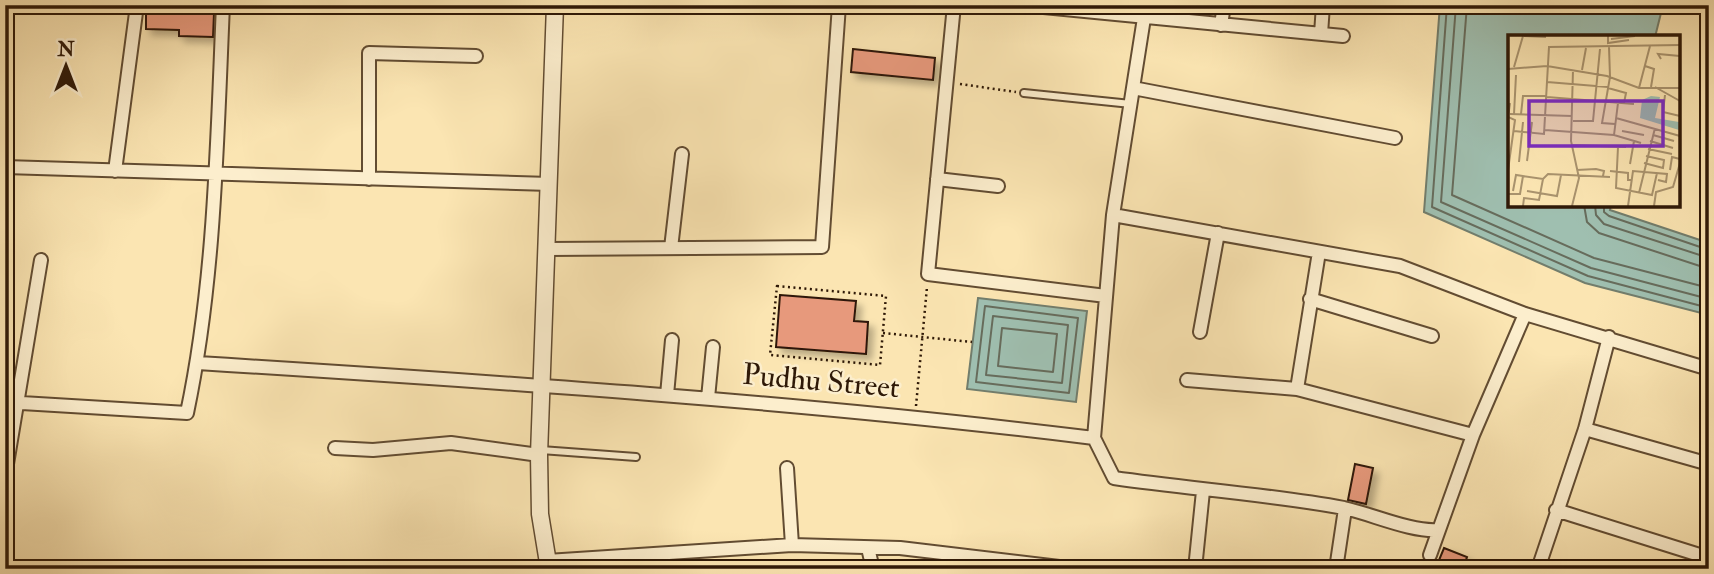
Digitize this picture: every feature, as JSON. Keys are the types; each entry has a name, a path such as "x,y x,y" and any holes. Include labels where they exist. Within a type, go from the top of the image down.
{"street":[{"path":"115,172 137,5"},
{"path":"11,403 187,413 198,363 215,174 223,5"},
{"path":"555,5 539,452 540,514 548,565 792,545 868,548 1076,569"},
{"path":"548,249 822,247 839,5"},
{"path":"954,5 928,274 1107,296"},
{"path":"1023,5 1343,36"},
{"path":"1221,25 1224,5"},
{"path":"1321,34 1323,5"},
{"path":"1144,18 1113,215 1094,438 1114,478 1203,491 1247,492 1345,509 1438,530"},
{"path":"369,179 369,53 476,56"},
{"path":"1133,88 1395,138"},
{"path":"671,248 682,154"},
{"path":"5,167 550,184"},
{"path":"937,179 998,186"},
{"path":"1113,215 1400,266 1525,314 1709,369"},
{"path":"1200,332 1218,233"},
{"path":"1297,389 1318,252"},
{"path":"5,476 11,403 41,260"},
{"path":"1310,299 1432,336"},
{"path":"1430,555 1472,435 1525,314"},
{"path":"1538,569 1585,429 1609,337"},
{"path":"667,394 673,340"},
{"path":"708,398 713,347"},
{"name":"Pudhu Street","path":"198,363 667,394 916,416 1094,438"},
{"path":"1187,380 1297,389 1472,435"},
{"path":"1585,429 1709,464"},
{"path":"335,448 373,450 451,443 539,452"},
{"path":"787,468 792,545"},
{"path":"1195,569 1203,491"},
{"path":"1336,569 1345,509"},
{"path":"1556,510 1709,558"},
{"path":"868,548 873,569"}],"lane":[{"path":"1024,93 1131,104"},
{"path":"539,452 636,457"}],"path":[{"path":"946,82 1024,93"},
{"path":"916,416 928,274"},
{"path":"776,286 886,296 883,333 880,365 770,355 776,286"},
{"path":"883,333 972,342"}],"water":[{"path":"1440,5 1663,5 1656,35 1508,35 1508,206 1611,206 1610,210 1709,243 1709,315 1585,283 1424,212"},
{"path":"978,298 1087,311 1076,402 967,389"}],"building":[{"path":"146,9 214,13 213,37 179,36 179,30 146,29"},
{"path":"853,49 935,58 933,80 851,72"},
{"path":"780,295 856,301 854,321 868,322 866,354 776,347"},
{"path":"1355,464 1373,468 1366,504 1348,500"},
{"path":"1444,548 1467,557 1463,569 1446,569 1437,565"}]}
